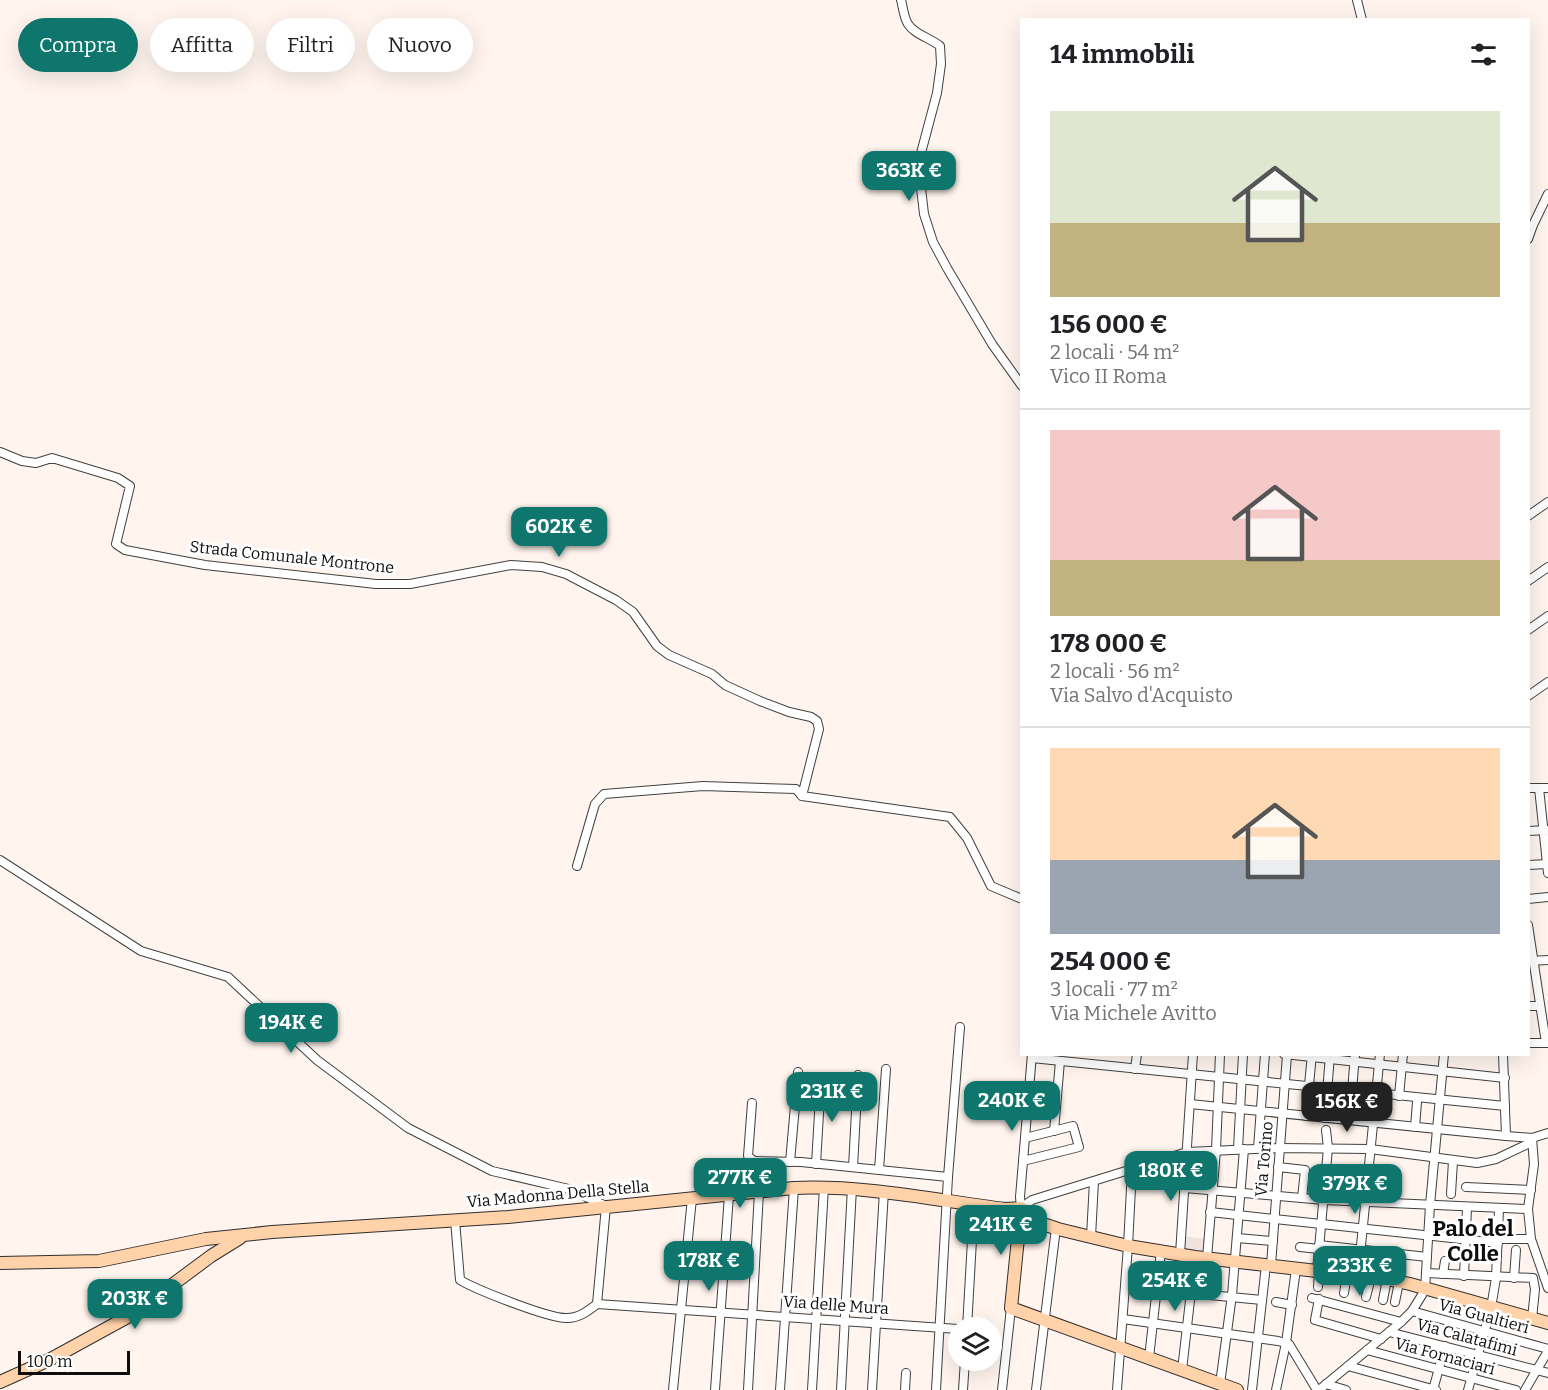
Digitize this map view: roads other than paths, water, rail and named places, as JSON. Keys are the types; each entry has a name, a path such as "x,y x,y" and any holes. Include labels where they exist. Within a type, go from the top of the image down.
{"street":[{"path":"901,0 907,23 916,32 930,38 940,46 941,64 937,93 921,153 924,214 933,242 947,267 992,344 1020,383"},
{"path":"1357,0 1362,18"},
{"path":"1530,233 1548,194"},
{"name":"Strada Comunale Montrone","path":"0,452 22,461 36,463 52,458 118,478 130,486 116,544 125,550 205,565 376,584 410,584 511,565 542,567 566,574 616,600 633,612 657,646 669,655 712,674 725,685 751,697 817,721 819,729 802,796"},
{"path":"1530,515 1548,502"},
{"path":"1530,580 1548,567"},
{"path":"1530,629 1548,616"},
{"path":"1530,695 1548,682"},
{"path":"577,866 595,804 604,794 703,786 796,789 802,796 950,817 967,838 991,886 1020,898"},
{"path":"1530,865 1548,867 1544,788"},
{"path":"1530,831 1546,830"},
{"path":"0,860 141,951 228,977 317,1060 408,1128 492,1171 569,1189 606,1206 597,1304 582,1315 566,1318 509,1301 460,1280 455,1220"},
{"path":"1530,898 1548,897"},
{"path":"1530,1043 1547,1043 1531,961 1548,960"},
{"path":"1530,1006 1540,1006"},
{"path":"936,1390 948,1177 960,1027"},
{"path":"1002,1390 1021,1208 1032,1056 1060,1061 1075,1059 1135,1069 1219,1078 1505,1106"},
{"path":"1135,1069 1137,1056"},
{"path":"1180,1254 1193,1056"},
{"path":"1182,1370 1191,1293 1210,1212 1216,1150 1220,1056"},
{"path":"1011,1308 1230,1388 1227,1334 1240,1193 1243,1056"},
{"path":"1258,1148 1265,1056"},
{"name":"Via Torino","path":"1252,1390 1262,1300 1273,1241 1285,1056"},
{"path":"1306,1116 1312,1056 1355,1058 1379,1065 1505,1078"},
{"path":"1366,1297 1359,1276 1360,1250 1380,1056"},
{"path":"1399,1096 1403,1056"},
{"path":"1321,1388 1401,1322 1412,1311 1425,1290 1430,1205 1444,1056"},
{"path":"1503,1056 1506,1137"},
{"path":"1325,1118 1330,1057"},
{"path":"1352,1091 1355,1058"},
{"path":"1054,1131 1060,1061"},
{"path":"879,1170 886,1069"},
{"path":"790,1162 798,1072"},
{"path":"853,1167 858,1075"},
{"path":"816,1164 821,1080"},
{"path":"1415,1127 1417,1102"},
{"path":"752,1103 748,1156 754,1161 853,1167 948,1177"},
{"path":"1190,1104 1325,1118 1351,1125 1373,1123 1438,1128 1532,1140"},
{"path":"1023,1161 1079,1147 1073,1126 1025,1138"},
{"path":"1318,1287 1319,1247 1328,1149 1326,1130"},
{"path":"1021,1208 1032,1200 1187,1152 1258,1148 1370,1149 1477,1163 1496,1159 1548,1133"},
{"path":"1532,1140 1534,1164 1528,1209 1531,1239 1548,1288"},
{"path":"748,1390 753,1315 756,1192 754,1161"},
{"path":"1451,1194 1453,1161"},
{"path":"1278,1167 1305,1170 1302,1198"},
{"path":"1117,1390 1132,1169"},
{"path":"1326,1171 1345,1172"},
{"path":"1091,1237 1094,1181"},
{"path":"812,1390 824,1187"},
{"path":"1466,1187 1531,1190"},
{"path":"780,1390 794,1188"},
{"name":"Via Madonna Della Stella","path":"0,1263 99,1261 206,1239 508,1217 794,1188 852,1188 1005,1209 1021,1208"},
{"path":"841,1390 852,1188"},
{"path":"1185,1188 1323,1200 1528,1209"},
{"path":"872,1390 884,1191"},
{"path":"715,1390 729,1195"},
{"path":"673,1390 692,1198"},
{"path":"968,1317 974,1205"},
{"path":"1021,1208 1031,1220 1128,1246 1393,1281 1548,1323"},
{"path":"1464,1276 1467,1208"},
{"path":"1468,1390 1491,1308 1496,1278 1499,1209"},
{"path":"1210,1212 1465,1240 1531,1239"},
{"path":"1036,1390 1056,1228"},
{"path":"0,1382 49,1360 133,1314 211,1256 246,1235"},
{"path":"1237,1238 1273,1241"},
{"path":"1300,1246 1427,1257"},
{"path":"1514,1278 1516,1250"},
{"path":"1149,1358 1161,1251"},
{"path":"1443,1274 1445,1260"},
{"path":"1276,1390 1286,1343 1296,1269"},
{"path":"1426,1272 1496,1278 1533,1278 1535,1290 1532,1319"},
{"path":"1344,1293 1359,1276"},
{"path":"1383,1300 1393,1281"},
{"path":"1393,1281 1395,1302"},
{"path":"1157,1290 1262,1300"},
{"path":"1380,1339 1315,1320 1316,1299 1401,1322"},
{"path":"1276,1302 1292,1305"},
{"name":"Via delle Mura","path":"597,1304 948,1328"},
{"name":"Via Gualtieri","path":"1412,1311 1548,1350"},
{"path":"1123,1319 1286,1343 1321,1388 1346,1390"},
{"name":"Via Calatafimi","path":"1389,1332 1548,1373"},
{"path":"1348,1366 1434,1390 1445,1346"},
{"name":"Via Fornaciari","path":"1367,1350 1516,1390"},
{"path":"1525,1390 1548,1350"},
{"path":"963,1390 964,1371"},
{"path":"905,1390 906,1373"}],"district":[{"name":"Palo del Colle","path":"1473,1240"}]}
